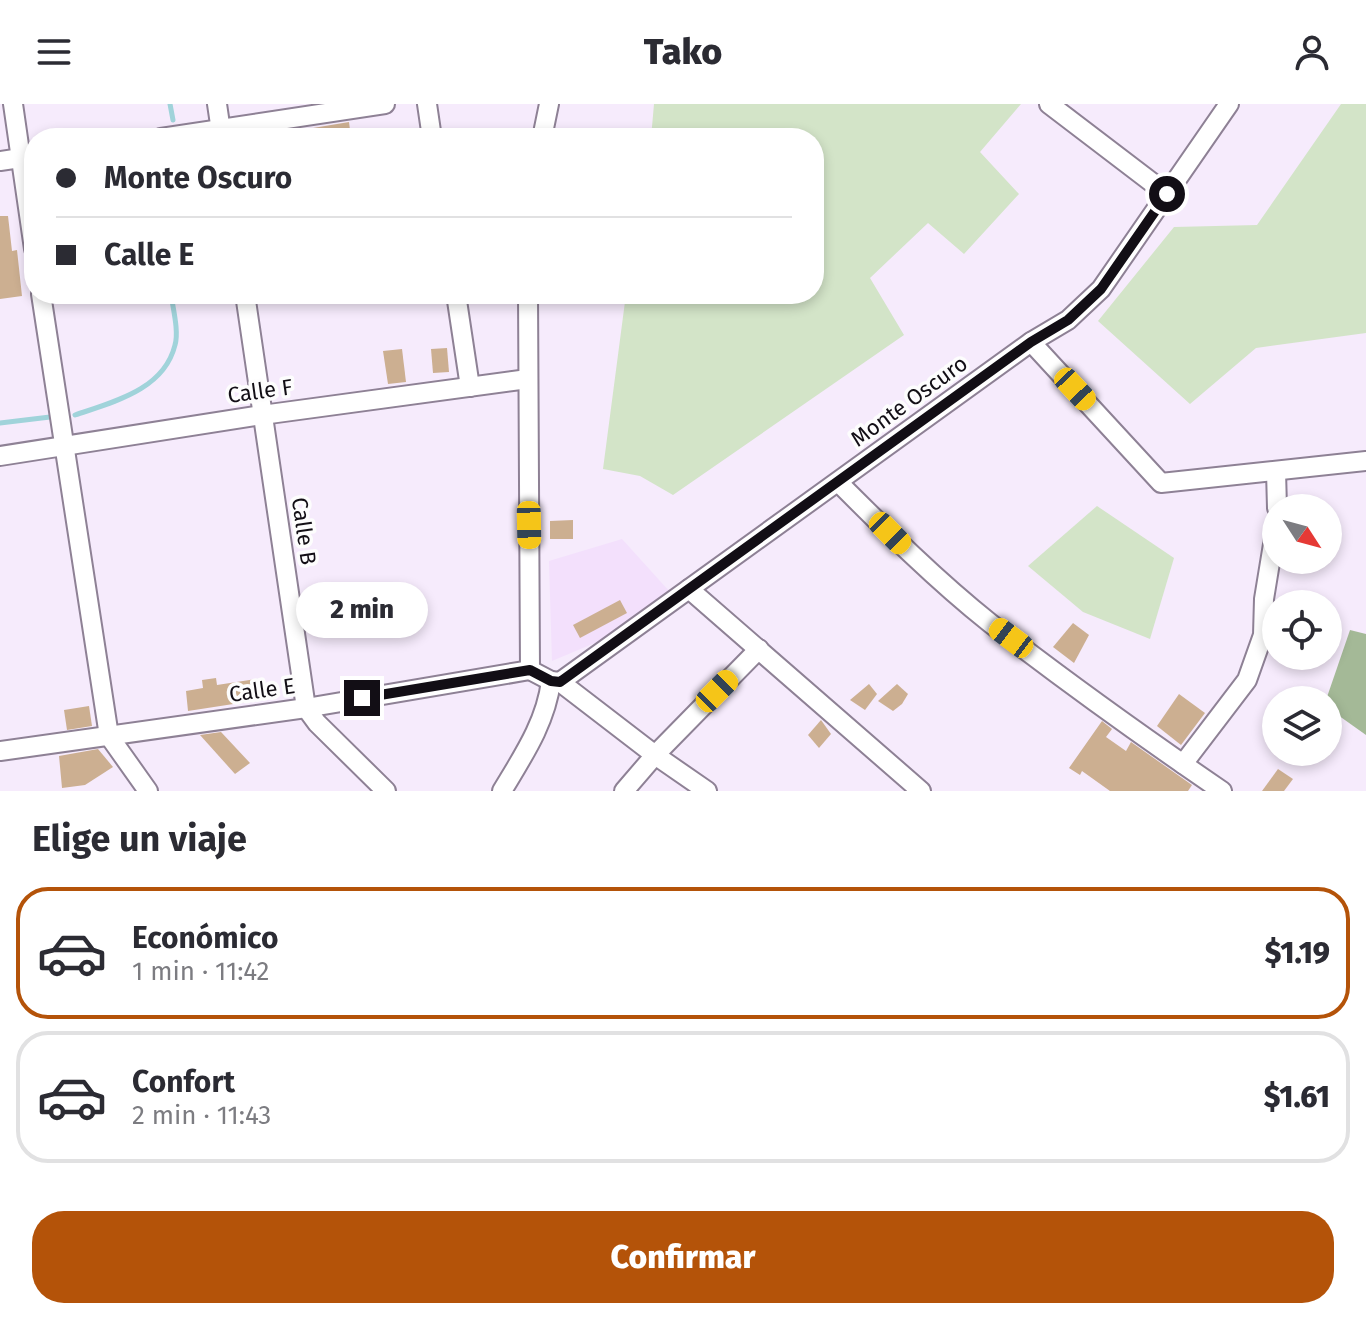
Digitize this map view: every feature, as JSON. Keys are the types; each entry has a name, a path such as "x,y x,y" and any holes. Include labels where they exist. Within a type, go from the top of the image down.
{"street":[{"path":"13,104 24,146"},
{"path":"217,104 220,128"},
{"path":"254,128 385,104"},
{"path":"427,104 431,128"},
{"path":"544,128 549,104"},
{"path":"1049,104 1167,194"},
{"name":"Monte Oscuro","path":"556,681 1031,342 1068,320 1101,289 1229,104"},
{"path":"0,161 24,157"},
{"path":"43,304 109,736 148,791"},
{"name":"Calle B","path":"246,304 306,708"},
{"path":"458,304 470,387"},
{"path":"528,304 530,670 556,681 707,791"},
{"path":"1031,342 1161,483 1366,461"},
{"name":"Calle F","path":"0,456 262,415 528,379"},
{"path":"1276,471 1277,494"},
{"path":"838,482 907,550 988,621 1222,791"},
{"path":"1183,764 1247,680 1263,635 1268,574"},
{"path":"689,589 921,791"},
{"path":"624,791 759,649"},
{"name":"Calle E","path":"0,751 306,708 530,670"},
{"path":"502,791 539,725 556,681"},
{"path":"306,708 317,723 386,791"}],"shaded area":[{"path":"622,539 669,591 609,637 552,661 549,561"}],"green space":[{"path":"654,104 1021,104 980,152 1019,194 964,254 928,223 870,278 904,335 673,495 640,476 603,469 625,304 824,304 824,128 652,128"},
{"path":"1341,104 1366,104 1366,333 1256,348 1190,404 1098,321 1174,227 1257,225"},
{"path":"1097,506 1174,558 1150,639 1083,612 1028,566"},
{"path":"1350,630 1366,634 1366,735 1342,718 1342,686 1331,686 1336,670 1342,670 1342,653"}],"building":[{"path":"349,122 350,128 313,128"},
{"path":"0,216 8,216 12,251 17,250 22,296 0,299"},
{"path":"447,348 449,372 433,373 431,349"},
{"path":"402,349 406,382 388,384 383,351"},
{"path":"573,520 573,539 550,539 550,521"},
{"path":"620,600 627,613 580,638 573,625"},
{"path":"1073,623 1089,635 1074,663 1053,647"},
{"path":"216,678 217,685 256,679 260,700 188,711 186,691 203,688 202,680"},
{"path":"869,684 877,694 865,710 850,700"},
{"path":"897,684 908,694 893,711 878,701"},
{"path":"1179,694 1205,713 1181,745 1157,726"},
{"path":"89,706 92,726 67,730 64,710"},
{"path":"821,720 831,734 819,748 808,735"},
{"path":"1102,721 1112,729 1106,737 1126,751 1131,742 1192,785 1188,791 1110,791 1082,771 1080,775 1069,768"},
{"path":"221,732 250,763 235,774 200,735"},
{"path":"98,749 113,767 85,785 62,788 59,756"},
{"path":"1278,769 1293,779 1284,791 1262,791"}],"waterway":[{"path":"170,104 173,120"},
{"path":"75,415 135,392 160,373 175,345 173,304"},
{"path":"0,423 50,417"}],"route":[{"path":"362,698 530,670 551,681 560,682 1031,342 1068,320 1101,289 1167,194"}]}
